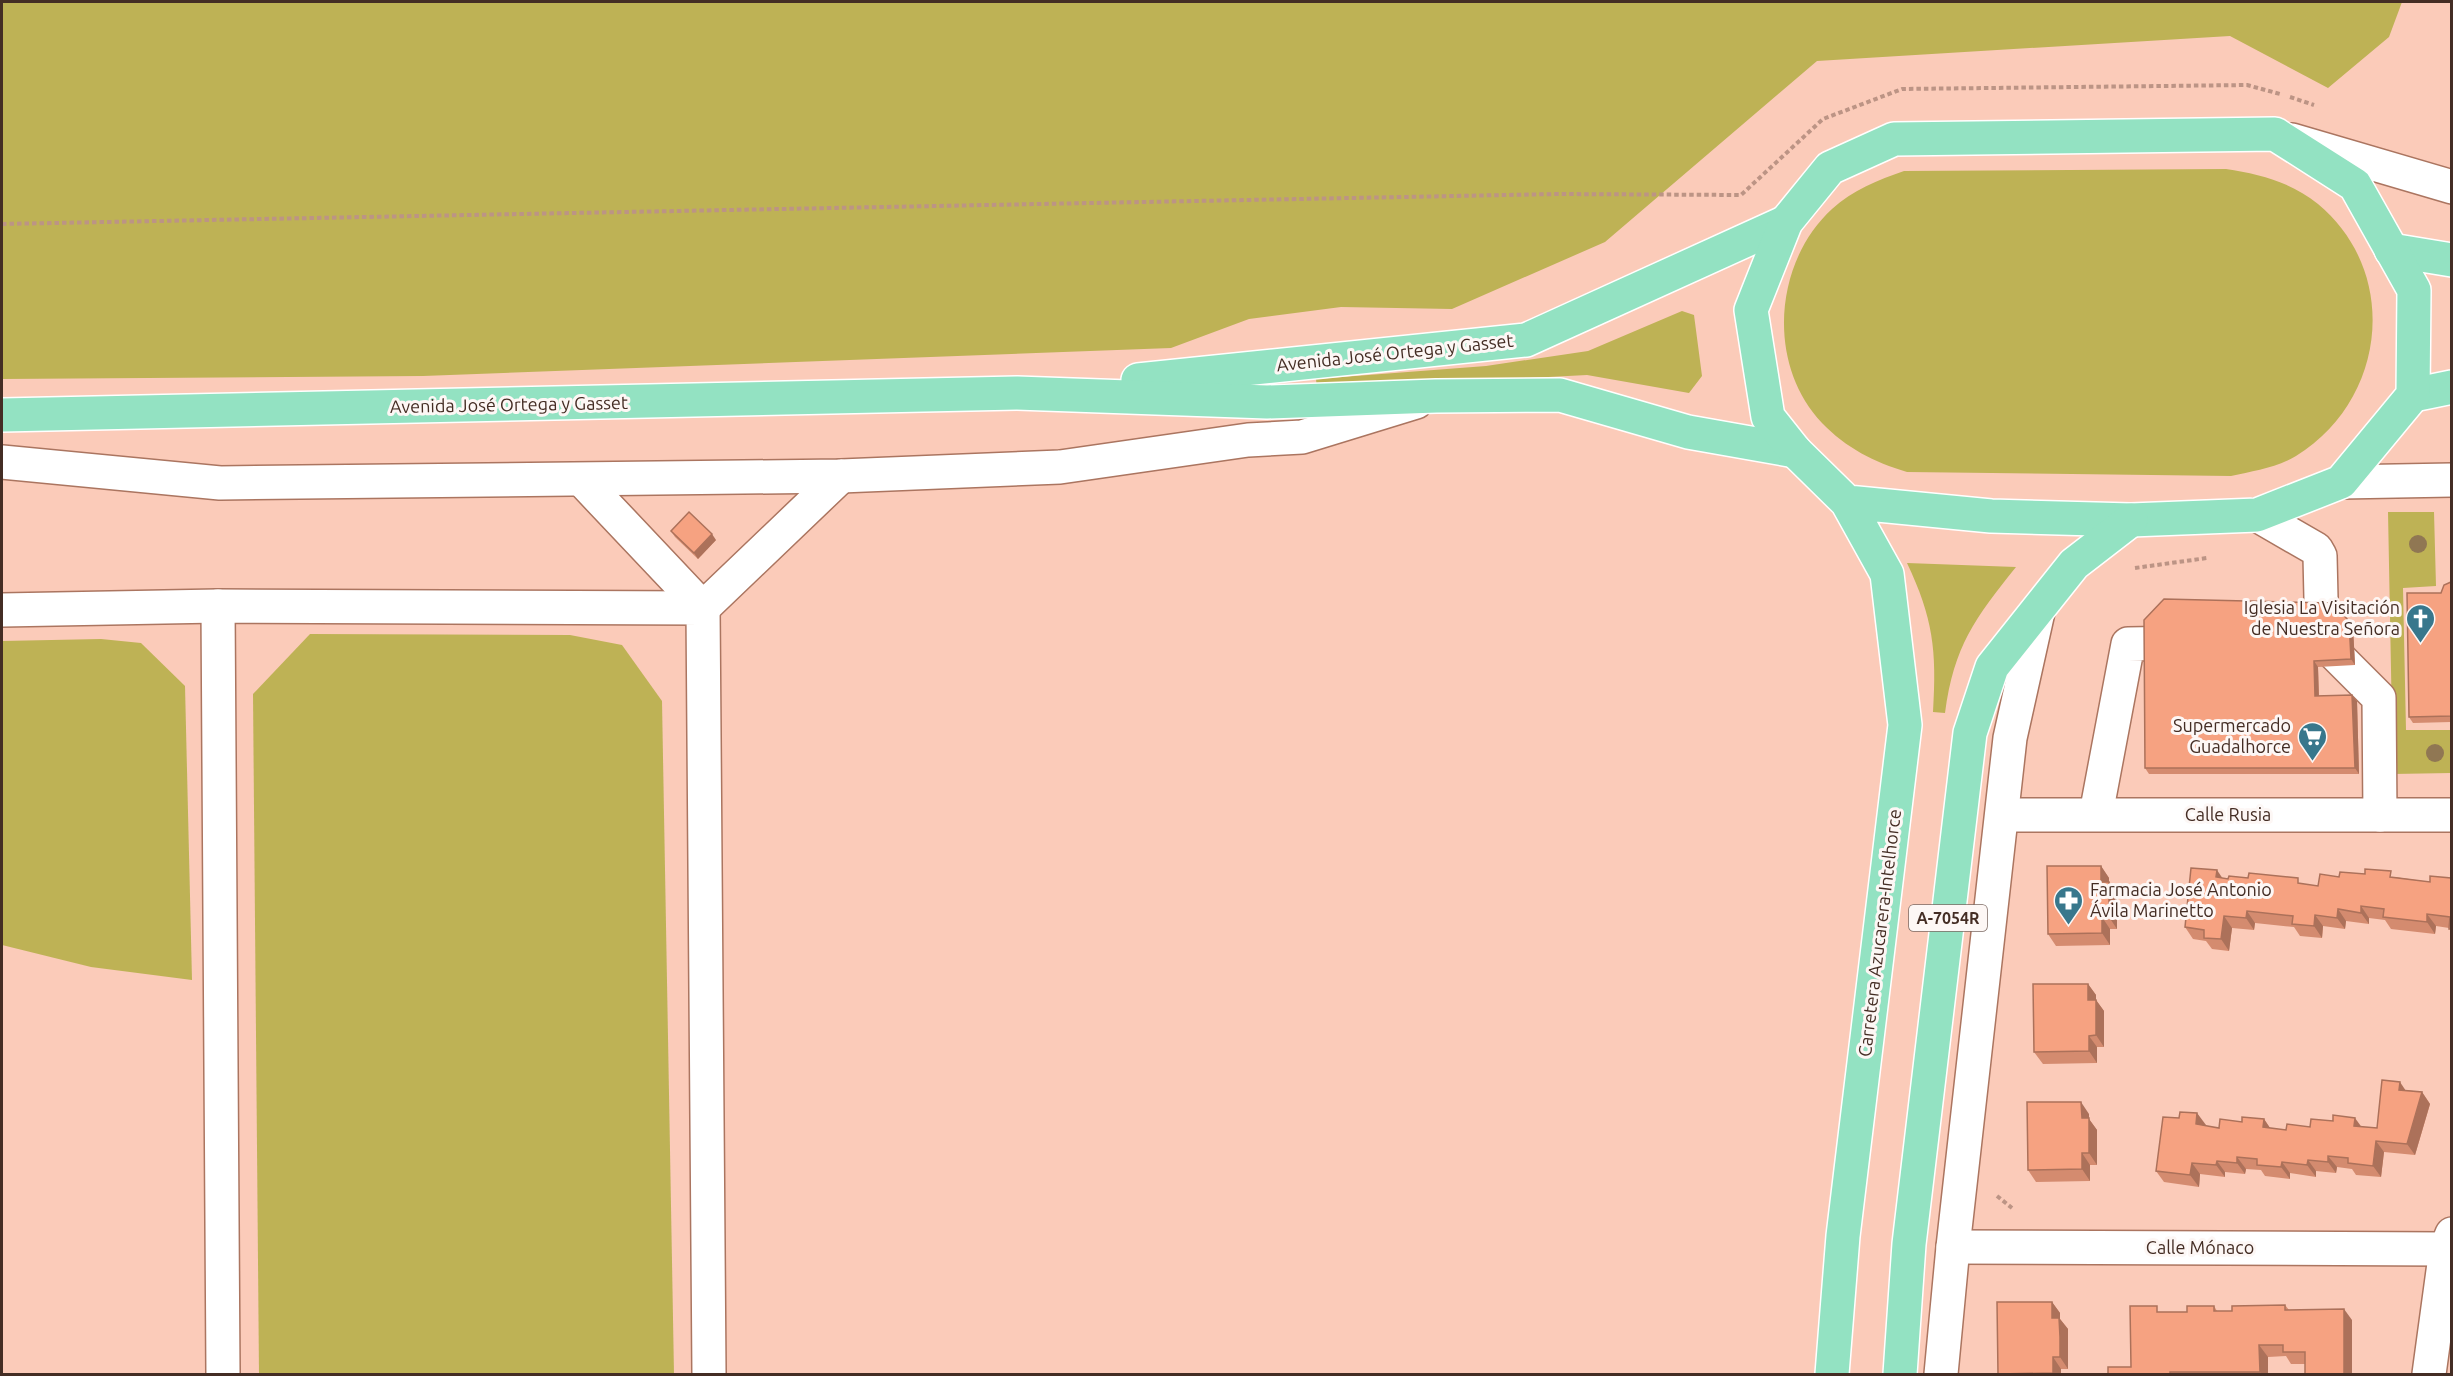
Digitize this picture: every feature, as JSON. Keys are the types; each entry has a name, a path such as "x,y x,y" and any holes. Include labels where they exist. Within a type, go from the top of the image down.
{"main road":[{"path":"1786,222 1830,168 1894,139 2275,134 2355,185 2414,290 2413,395"},
{"name":"Avenida José Ortega y Gasset","path":"1017,393 1526,340 1786,222"},
{"name":"Carretera Azucarera-Intelhorce","path":"1786,222 1751,310 1768,417 1795,451 1847,502 1887,574 1905,725 1843,1236 1832,1374"},
{"path":"2391,249 2451,260"},
{"path":"1847,502 1991,516 2132,520 2257,515 2341,482 2413,395 2451,387"},
{"name":"Avenida José Ortega y Gasset","path":"2,415 1017,393 1266,402 1436,396 1560,395 1688,432 1795,451"},
{"name":"A-7054R","path":"1900,1374 1909,1244 1970,734 1992,666 2038,612 2074,564 2132,520"}],"street":[{"path":"2275,134 2451,187"},
{"path":"2,462 220,483 841,476 1060,467 1248,440 1302,437 1436,396"},
{"path":"2,610 218,606 703,608 841,476"},
{"path":"582,480 703,608 709,1374"},
{"path":"2341,482 2451,480"},
{"path":"2257,515 2316,549 2320,556 2322,641 2379,698 2380,815"},
{"path":"218,606 223,1374"},
{"path":"1941,1374 1953,1247 2004,814 2010,738 2038,612"},
{"path":"2288,642 2322,641"},
{"path":"2096,814 2128,644 2219,643"},
{"name":"Calle Rusia","path":"2004,814 2451,815"},
{"path":"2429,1374 2449,1241"},
{"name":"Calle Mónaco","path":"1953,1247 2449,1241"}],"path":[{"path":"2,224 1558,194 1741,195 1823,119 1902,89 2247,85 2309,102 2319,107"}],"shaded area":[{"path":"2,2 2402,2 2389,37 2328,88 2230,36 1817,61 1605,242 1452,309 1341,307 1249,319 1171,348 423,376 2,379"},
{"path":"2226,169 2274,180 2308,196 2318,204 2345,232 2362,265 2371,300 2372,335 2364,370 2349,403 2326,432 2296,456 2256,471 2231,476 1907,472 1872,459 1841,440 1822,423 1804,399 1792,372 1785,343 1784,314 1789,284 1798,256 1813,231 1832,209 1857,191 1904,171"},
{"path":"1682,311 1694,315 1702,376 1689,393 1587,375 1317,389 1316,379 1486,366 1588,351"},
{"path":"2388,512 2434,512 2436,586 2403,588 2406,730 2451,730 2451,773 2393,774"},
{"path":"1907,563 2016,567 1968,634 1954,669 1945,713 1933,712 1934,670 1931,635 1923,601"},
{"path":"310,634 570,635 622,645 662,701 674,1374 259,1374 253,694"},
{"path":"101,639 141,643 185,686 192,980 91,967 2,945 2,641"}],"building":[{"path":"689,512 712,534 694,553 671,531"},
{"path":"2451,582 2451,716 2409,717 2407,593 2441,593 2444,585"},
{"path":"2164,599 2332,603 2349,621 2351,659 2314,661 2315,696 2352,695 2355,768 2145,768 2144,620"},
{"path":"2047,866 2101,866 2101,882 2109,882 2109,917 2102,917 2102,933 2048,934"},
{"path":"2191,868 2217,870 2216,877 2228,879 2229,876 2248,878 2249,873 2298,878 2298,883 2318,886 2320,874 2339,877 2340,872 2365,874 2365,869 2391,871 2390,877 2430,882 2430,876 2451,878 2451,929 2449,929 2450,917 2427,914 2427,922 2383,917 2384,909 2361,906 2361,913 2338,909 2337,918 2315,915 2314,926 2292,924 2293,916 2247,911 2246,918 2224,916 2221,939 2204,938 2204,930 2185,927"},
{"path":"2033,984 2088,984 2088,1000 2096,1000 2096,1035 2089,1036 2089,1051 2034,1052"},
{"path":"2382,1080 2400,1082 2399,1090 2422,1092 2407,1144 2376,1141 2373,1166 2348,1163 2348,1158 2328,1156 2328,1162 2308,1160 2307,1165 2282,1162 2281,1167 2257,1165 2257,1159 2237,1157 2237,1163 2217,1161 2216,1165 2192,1163 2190,1175 2156,1171 2163,1117 2179,1118 2180,1112 2197,1113 2196,1124 2219,1128 2220,1119 2242,1122 2242,1117 2264,1119 2263,1127 2286,1130 2287,1124 2310,1127 2311,1119 2333,1121 2333,1115 2355,1118 2354,1126 2377,1128"},
{"path":"2027,1102 2081,1102 2082,1118 2089,1118 2089,1153 2082,1153 2082,1169 2028,1170"},
{"path":"1997,1302 2052,1302 2052,1318 2059,1318 2060,1337 2060,1357 2053,1357 2053,1373 1998,1374"},
{"path":"2285,1305 2285,1310 2344,1309 2344,1374 2305,1374 2305,1352 2283,1352 2283,1345 2259,1345 2260,1372 2108,1374 2108,1367 2131,1367 2130,1306 2157,1306 2157,1312 2187,1312 2187,1306 2214,1306 2214,1311 2232,1311 2232,1306"}],"place":[{"name":"Iglesia La Visitación de Nuestra Señora","path":"2421,644"},
{"name":"Supermercado Guadalhorce","path":"2312,762"},
{"name":"Farmacia José Antonio Ávila Marinetto","path":"2069,926"}]}
